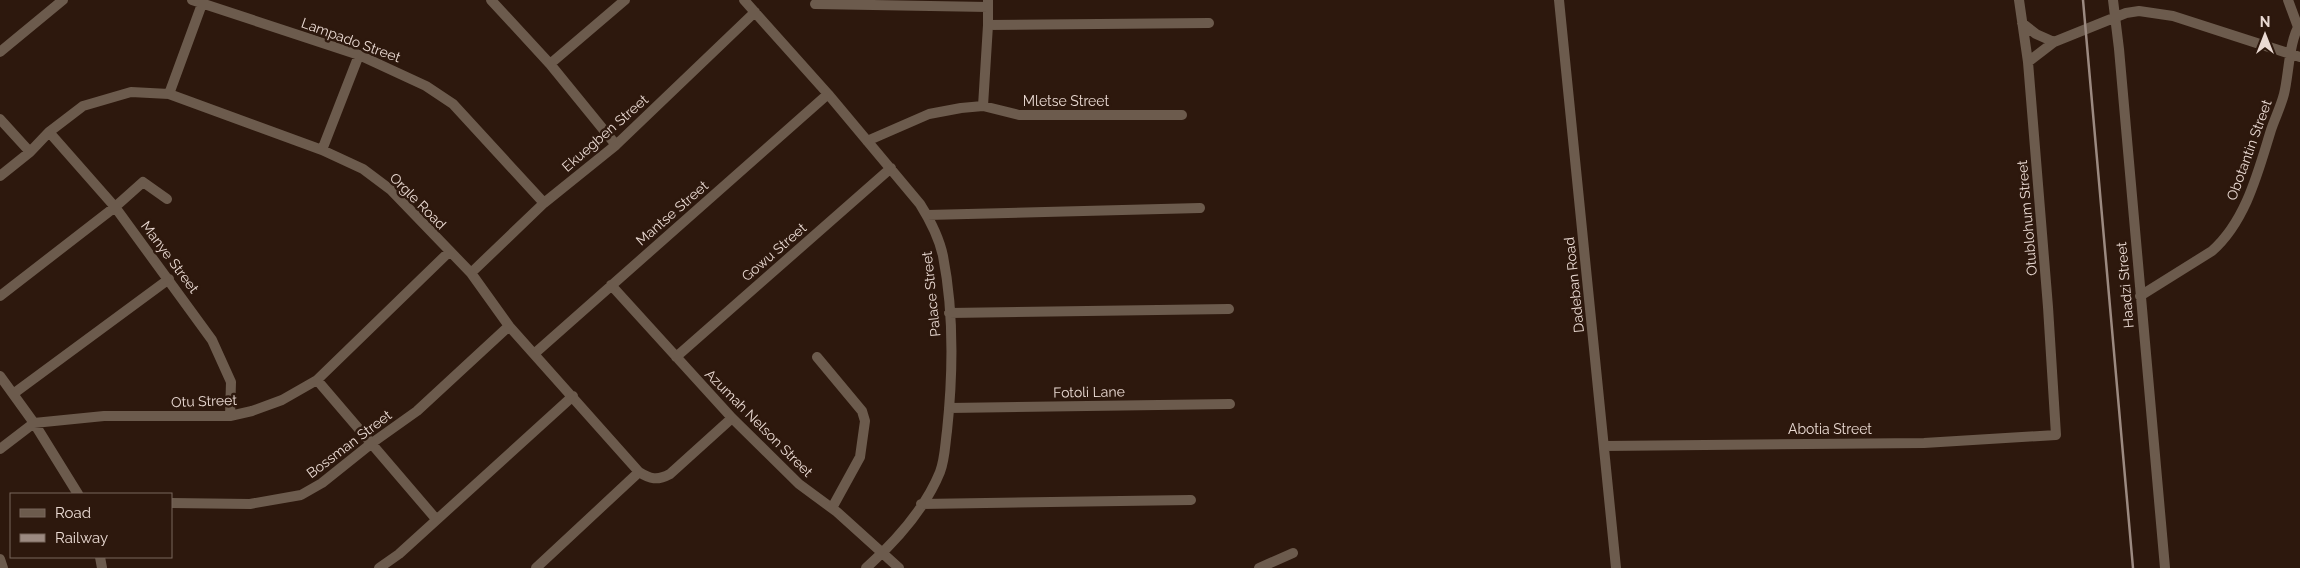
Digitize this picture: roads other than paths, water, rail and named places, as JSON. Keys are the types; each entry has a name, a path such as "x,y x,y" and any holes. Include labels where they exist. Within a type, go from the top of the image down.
{"street":[{"path":"0,52 63,0"},
{"name":"Lampado Street","path":"192,0 359,55 426,86 453,104 544,203"},
{"path":"491,0 550,64 616,145"},
{"path":"550,64 625,0"},
{"name":"Palace Street","path":"744,0 891,168 927,215 942,253 949,313 949,408 942,466 921,504 901,532 866,568"},
{"name":"Dadeban Road","path":"1559,0 1616,568"},
{"name":"Otublohum Street","path":"2019,0 2028,62 2048,299 2056,435"},
{"name":"Haadzi Street","path":"2113,0 2119,49 2165,568"},
{"path":"2288,0 2299,25"},
{"path":"169,94 202,4"},
{"path":"815,4 988,4 983,106"},
{"name":"Ekuegben Street","path":"471,273 544,203 616,145 755,12"},
{"path":"2028,62 2054,42 2133,12 2158,13 2296,56"},
{"path":"988,25 1209,23"},
{"path":"2022,23 2036,34 2054,42"},
{"name":"Obotantin Street","path":"2140,296 2212,252 2228,233 2240,214 2264,157 2284,95 2296,56 2299,25"},
{"path":"322,150 359,55"},
{"name":"Orgle Road","path":"0,176 30,152 49,132 83,106 131,92 169,94 322,150 363,169 391,190 471,273 509,326 639,472"},
{"name":"Mantse Street","path":"534,354 828,94"},
{"name":"Mletse Street","path":"867,141 929,114 983,106 1019,115 1182,115"},
{"path":"0,119 30,152"},
{"name":"Manye Street","path":"49,132 115,208 212,340 231,382 230,416"},
{"name":"Gowu Street","path":"676,357 891,168"},
{"path":"0,296 115,208 143,182 167,199"},
{"path":"927,215 1200,208"},
{"name":"Otu Street","path":"34,423 104,416 230,416 252,411 282,400 317,380 449,252"},
{"path":"13,394 169,279"},
{"name":"Azumah Nelson Street","path":"611,285 732,418 800,484 832,508 899,568"},
{"path":"949,313 1228,310"},
{"name":"Bossman Street","path":"172,503 250,504 301,495 322,483 372,443 418,411 509,326"},
{"path":"817,358 862,411 865,418 859,462 832,508"},
{"path":"0,376 34,423 77,493"},
{"path":"317,380 436,519"},
{"path":"379,568 399,554 572,396"},
{"name":"Fotoli Lane","path":"949,408 1230,404"},
{"path":"536,568 639,472 652,479 670,474 732,418"},
{"path":"0,449 34,423"},
{"name":"Abotia Street","path":"1604,446 1924,443 2056,435"},
{"path":"921,504 1192,500"},
{"path":"1259,568 1293,554"}],"railway":[{"path":"2083,0 2133,568"}]}
